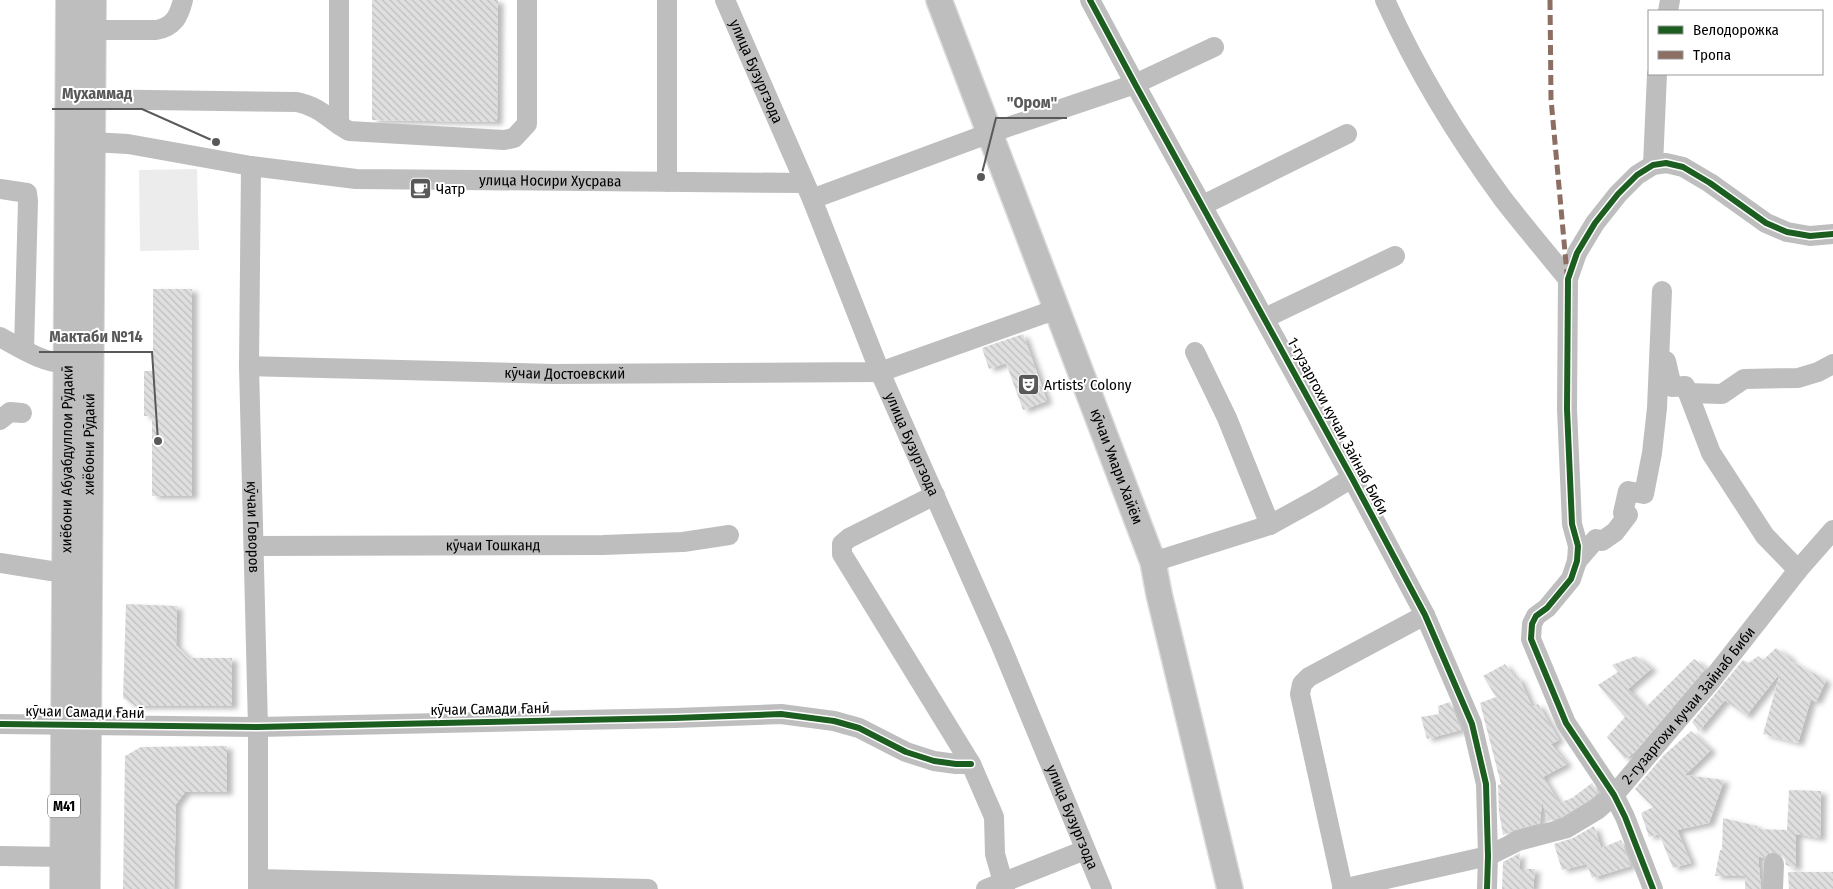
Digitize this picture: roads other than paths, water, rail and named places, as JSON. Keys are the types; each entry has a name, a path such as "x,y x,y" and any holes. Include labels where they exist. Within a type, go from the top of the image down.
{"highway":[{"name":"хиёбони Абуабдуллои Рӯдакӣ","path":"64,889 64,857 76,724 77,572 67,364 80,99 70,0"},
{"name":"хиёбони Рӯдакӣ","path":"77,572 90,142 80,99 92,30 92,0"},
{"path":"76,724 86,889"}],"main road":[{"name":"кӯчаи Умари Хайём","path":"939,0 1153,562 1230,889"}],"street":[{"path":"92,30 156,30 166,28 178,17 183,0"},
{"path":"339,0 339,125"},
{"path":"80,99 297,102 318,108 349,131 369,134 504,140 514,138 527,124 527,0"},
{"path":"667,0 667,182"},
{"name":"улица Бузургзода","path":"725,0 808,191 880,372 1000,643 1102,889"},
{"name":"1-гузаргохи кучаи Зайнаб Биби","path":"1090,0 1426,615 1472,724 1486,784 1487,889"},
{"path":"1385,0 1401,35 1457,132 1503,198 1568,279"},
{"path":"808,191 1135,84 1214,47"},
{"path":"1653,165 1657,75"},
{"path":"1203,205 1347,134"},
{"name":"улица Носири Хусрава","path":"90,142 128,144 250,166 356,179 667,182 808,191"},
{"path":"1653,889 1625,817 1614,795 1566,723 1532,639 1532,624 1536,616 1547,608 1571,579 1577,561 1578,546 1572,524 1567,409 1568,279 1577,253 1595,223 1618,194 1637,175 1653,165 1666,163 1683,167 1710,182 1766,223 1787,232 1810,236 1833,234"},
{"name":"кӯчаи Говоров","path":"250,166 249,366 258,727 258,884"},
{"path":"0,189 26,193 28,201 24,350"},
{"path":"1265,318 1395,256"},
{"path":"1577,561 1596,539 1602,540 1616,532 1628,515 1623,513 1628,491 1644,494 1658,408 1662,291"},
{"name":"кӯчаи Достоевский","path":"249,366 554,374 880,372 1056,309"},
{"path":"0,337 48,362 67,364"},
{"path":"1660,337 1672,387 1684,386 1711,453 1765,536 1798,570"},
{"path":"1195,352 1227,418 1270,525"},
{"path":"1688,394 1722,394 1744,380 1798,378 1818,372 1833,364"},
{"path":"0,420 10,412 22,413"},
{"path":"1153,562 1270,525 1352,478"},
{"path":"935,495 849,538 842,544 842,554 971,764 994,817 995,854 999,887 1086,850"},
{"name":"2-гузаргохи кучаи Зайнаб Биби","path":"1343,889 1488,856 1518,841 1567,828 1597,810 1614,795 1710,682 1798,570 1833,530"},
{"name":"кӯчаи Тошканд","path":"254,546 603,546 683,542 729,535"},
{"path":"0,564 51,571 77,572"},
{"path":"1343,889 1300,694 1302,684 1310,677 1426,615"},
{"name":"кӯчаи Самади Ғанӣ","path":"0,724 258,727 780,714 834,721 859,728 906,752 934,761 971,764"},
{"path":"0,856 64,857"},
{"path":"1773,889 1774,864"},
{"path":"258,884 648,889"}],"place":[{"name":"Мухаммад","path":"216,142"},
{"name":"\"Oром\"","path":"981,177"},
{"name":"Чатр","path":"420,189"},
{"name":"Artists’ Colony","path":"1028,385"},
{"name":"Мактаби №14","path":"158,441"}]}
